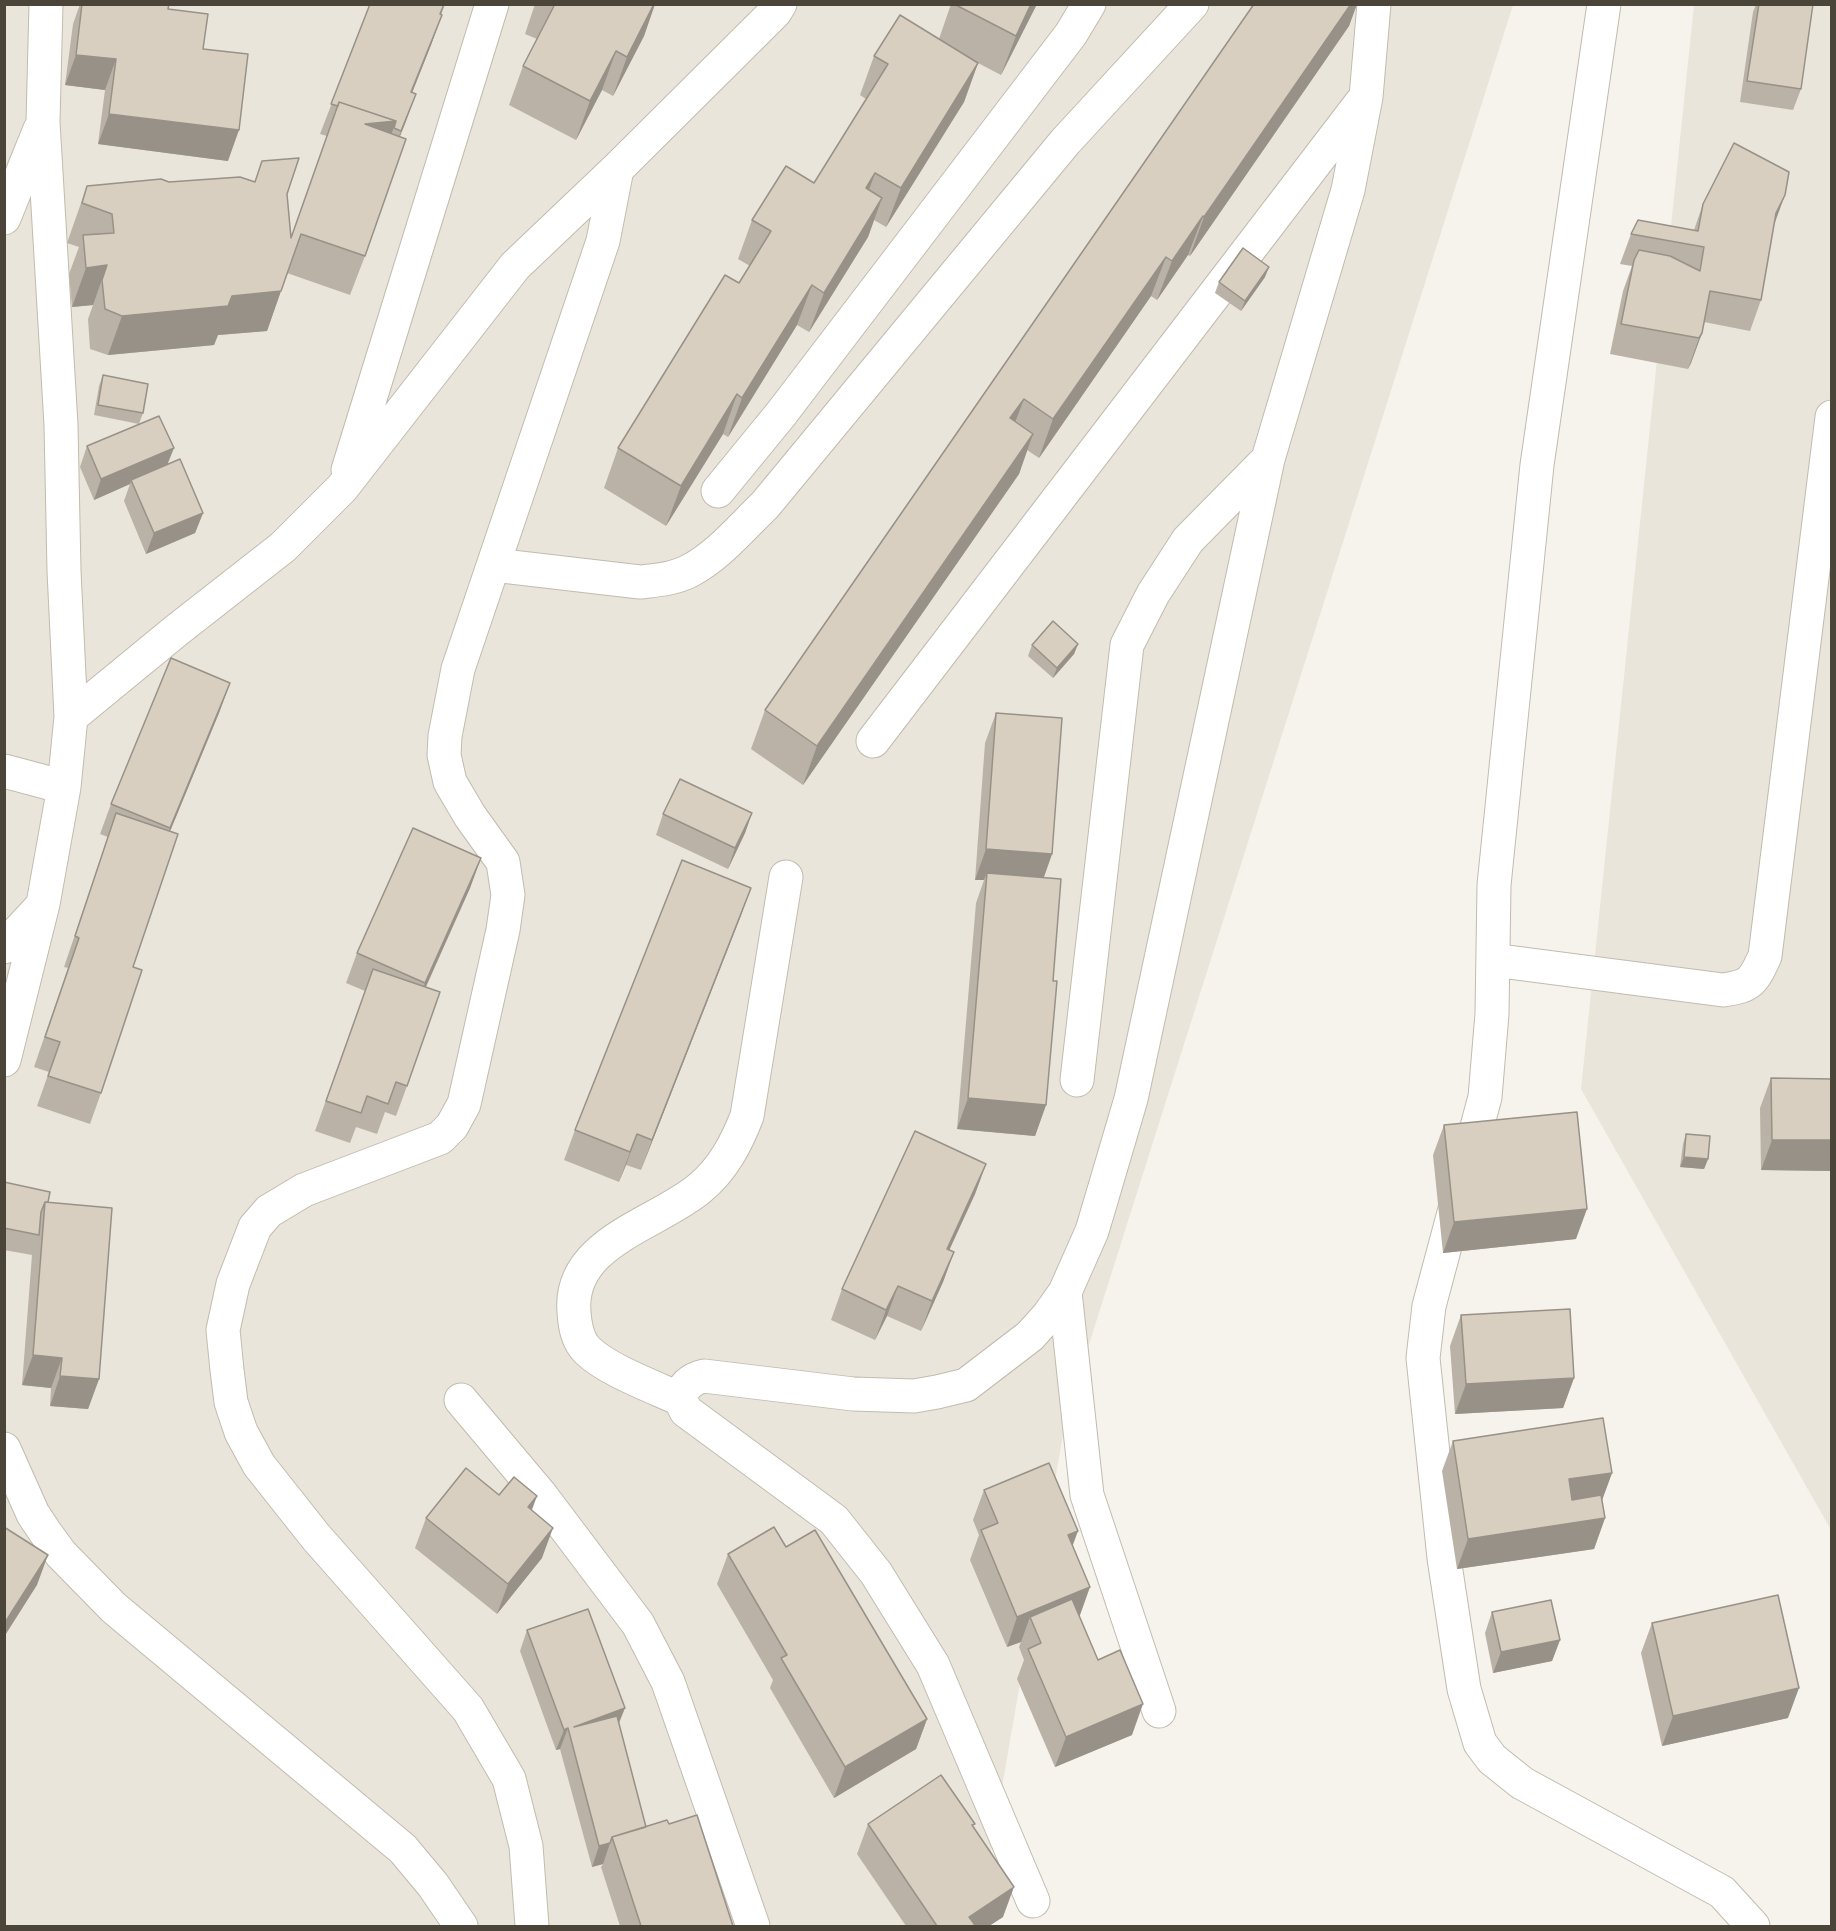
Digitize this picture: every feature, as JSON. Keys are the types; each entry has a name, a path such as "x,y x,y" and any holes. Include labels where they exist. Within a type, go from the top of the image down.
{"street":[{"path":"4,1060 43,904 64,787 71,717 64,571 61,425 43,122 46,4"},
{"path":"342,488 492,4"},
{"path":"718,491 782,414 1064,44 1089,4"},
{"path":"494,565 640,582 664,580 690,571 711,556 765,504 1065,142 1192,4"},
{"path":"680,1399 683,1388 687,1384 704,1376 778,1383 853,1394 904,1395 938,1392 966,1385 1030,1336 1065,1292 1092,1231 1131,1099 1268,459 1348,190 1366,97 1374,4"},
{"path":"1604,4 1537,465 1494,885 1492,1014 1485,1097 1429,1306 1423,1358 1444,1558 1464,1689 1480,1743 1492,1759 1522,1783 1722,1892 1753,1926"},
{"path":"71,717 283,547 342,488 515,266 617,170 777,7"},
{"path":"873,741 1366,97"},
{"path":"4,218 43,122"},
{"path":"532,1926 526,1846 509,1779 468,1709 316,1537 259,1465 241,1432 231,1401 223,1330 233,1284 246,1246 255,1227 269,1211 304,1190 440,1138 452,1126 464,1104 503,930 508,895 503,862 470,816 450,782 444,755 444,736 458,669 603,241 617,170"},
{"path":"1493,960 1723,990 1744,987 1756,975 1765,956 1832,417"},
{"path":"1077,1080 1126,645 1153,594 1188,540 1268,459"},
{"path":"4,771 64,787"},
{"path":"786,877 747,1116 738,1140 727,1159 701,1188 614,1240 597,1255 581,1275 574,1293 575,1326 579,1339 605,1364 680,1399 686,1411 834,1520 876,1573 933,1665 1033,1901"},
{"path":"4,946 43,904"},
{"path":"1065,1292 1087,1495 1159,1711"},
{"path":"461,1400 540,1494 638,1624 668,1682 753,1926"},
{"path":"9,1469 33,1514 56,1547 114,1608 403,1850 433,1885 461,1926"}],"shaded area":[{"path":"5,5 1513,5 1066,1417 978,1926 5,1926"},
{"path":"1694,5 1831,5 1831,1530 1581,1089"}],"building":[{"path":"82,4 169,4 168,9 208,14 203,49 248,54 239,130 109,114 116,59 76,55"},
{"path":"370,4 444,4 440,14 442,15 411,92 416,94 401,131 394,128 396,121 339,102 338,106 331,104"},
{"path":"555,4 654,4 627,57 616,51 590,101 523,66"},
{"path":"954,4 1031,4 1016,36"},
{"path":"1254,4 1351,4 1204,217 1172,261 1166,257 1053,419 1024,399 1010,418 1033,434 817,746 765,710"},
{"path":"1759,4 1813,4 1801,89 1747,81"},
{"path":"900,15 978,63 901,188 875,173 866,188 882,198 824,293 812,285 742,398 737,394 681,486 618,448 725,275 739,283 771,231 752,220 786,166 814,183 888,64 874,56"},
{"path":"339,102 396,121 365,124 406,139 365,256 301,234 281,291 232,296 228,306 122,316 105,309 102,280 107,265 86,268 83,235 114,233 112,214 82,203 87,186 161,179 169,182 240,177 255,182 262,161 299,158 287,194 291,238"},
{"path":"1734,143 1789,172 1785,195 1776,213 1761,300 1710,291 1699,338 1621,324 1634,260 1639,250 1670,256 1700,271 1704,247 1631,234 1638,220 1698,231 1703,204"},
{"path":"1243,248 1269,267 1245,301 1219,282"},
{"path":"103,375 148,384 143,413 98,405"},
{"path":"159,416 174,448 101,479 87,446"},
{"path":"180,459 203,513 154,533 131,480"},
{"path":"1053,621 1078,644 1057,668 1032,645"},
{"path":"171,658 230,683 170,828 111,804"},
{"path":"996,713 1062,718 1052,854 986,849"},
{"path":"680,779 752,813 735,848 663,814"},
{"path":"116,813 178,834 133,967 142,970 101,1093 48,1076 60,1042 45,1037 79,938 75,936"},
{"path":"413,828 481,858 425,983 357,953"},
{"path":"682,860 751,888 652,1140 637,1134 630,1152 575,1130"},
{"path":"987,873 1061,879 1053,981 1057,981 1046,1105 968,1098"},
{"path":"373,969 440,992 407,1086 396,1082 388,1104 367,1096 361,1113 326,1101"},
{"path":"1771,1078 1832,1079 1832,1140 1772,1140"},
{"path":"1577,1112 1587,1209 1454,1222 1444,1125"},
{"path":"915,1131 986,1164 947,1249 954,1252 932,1301 898,1286 886,1310 842,1289"},
{"path":"1686,1134 1710,1136 1708,1159 1684,1157"},
{"path":"4,1182 50,1192 48,1202 45,1202 41,1212 39,1235 4,1228"},
{"path":"45,1202 112,1208 99,1379 60,1376 62,1358 33,1355"},
{"path":"1570,1309 1574,1378 1466,1384 1461,1315"},
{"path":"1603,1418 1612,1473 1569,1479 1572,1500 1601,1495 1605,1518 1468,1539 1453,1441"},
{"path":"1049,1463 1078,1531 1068,1535 1090,1587 1017,1617 981,1530 998,1523 984,1490"},
{"path":"466,1468 499,1495 514,1477 537,1496 528,1507 553,1528 508,1584 426,1518"},
{"path":"4,1527 48,1555 4,1624"},
{"path":"774,1527 786,1547 815,1530 927,1719 845,1767 781,1658 787,1655 728,1554"},
{"path":"1778,1595 1799,1688 1673,1716 1652,1623"},
{"path":"1072,1599 1098,1660 1120,1650 1143,1704 1066,1737 1028,1649 1041,1643 1030,1617"},
{"path":"1551,1600 1560,1640 1501,1652 1492,1612"},
{"path":"588,1609 625,1708 574,1727 617,1716 646,1827 612,1837 610,1843 599,1846 568,1728 564,1730 527,1630"},
{"path":"941,1775 1014,1887 969,1917 975,1925 973,1926 937,1926 868,1824"},
{"path":"697,1815 733,1926 641,1926 612,1837 667,1820 669,1824"}]}
